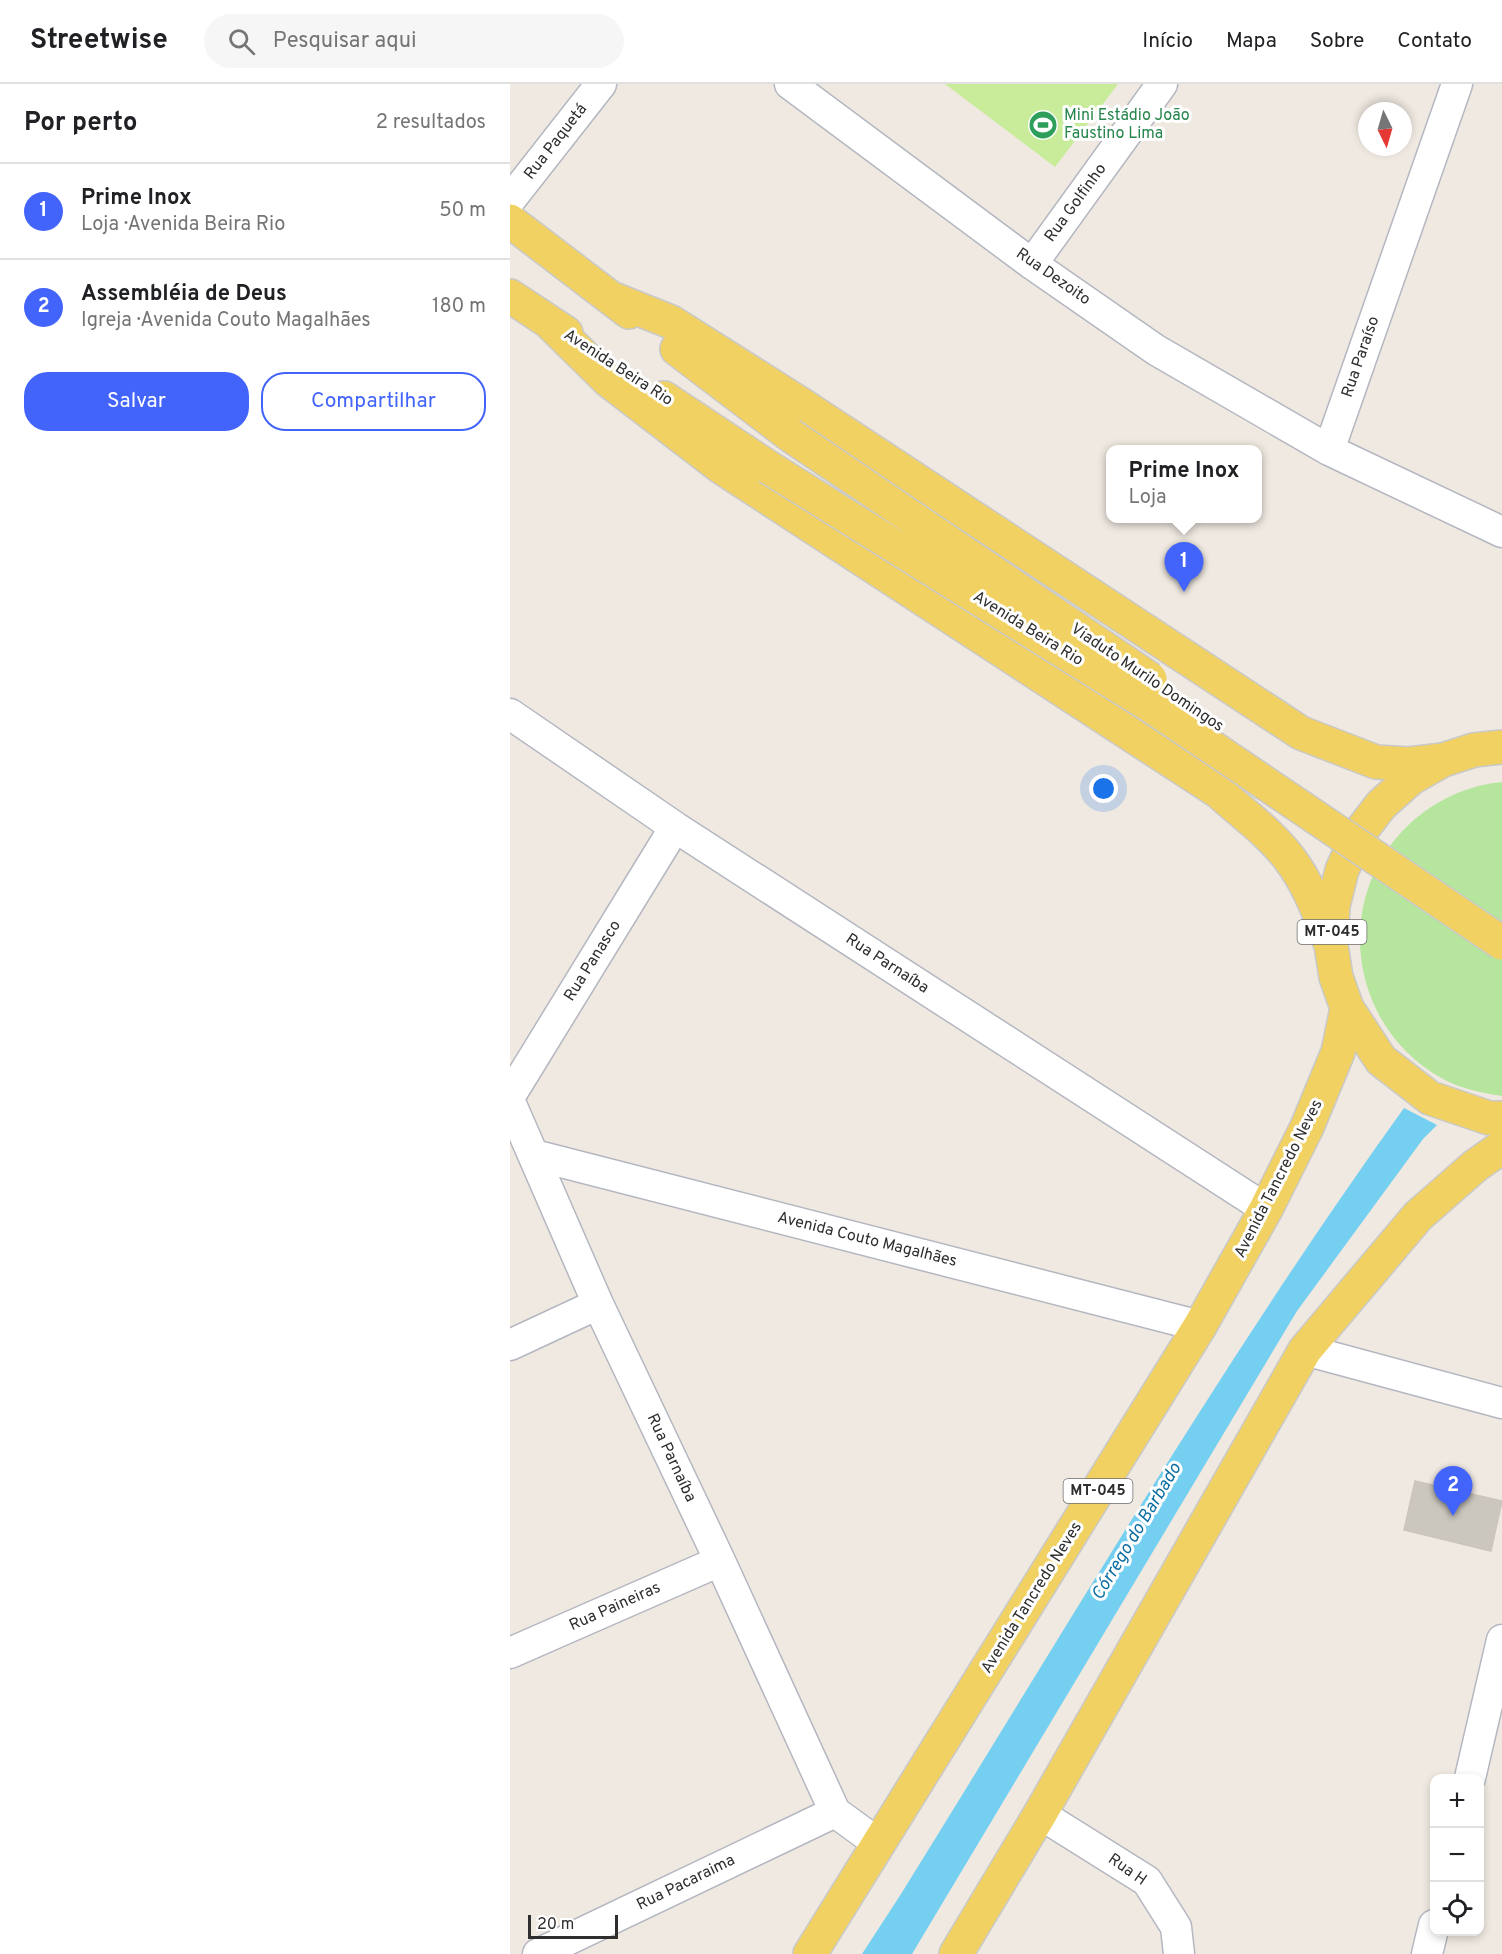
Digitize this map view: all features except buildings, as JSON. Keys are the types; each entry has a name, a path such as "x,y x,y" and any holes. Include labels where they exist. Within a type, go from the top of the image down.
{"main road":[{"path":"510,221 611,298 671,322 752,373 1301,734 1376,762 1409,764 1443,760"},
{"name":"Avenida Beira Rio","path":"510,296 768,466 1151,706 1502,943"},
{"name":"Viaduto Murilo Domingos","path":"611,298 790,435 1502,922"},
{"name":"Avenida Beira Rio","path":"549,322 609,381 721,467 1219,792 1289,857 1317,906 1331,945"},
{"name":"MT-045","path":"1493,746 1443,760 1410,779 1381,805 1358,835 1342,870 1333,906 1331,945 1336,977 1347,1008 1381,1060 1430,1098 1489,1118 1502,1118"},
{"name":"Avenida Tancredo Neves","path":"810,1954 1200,1326 1266,1209 1308,1127 1338,1052 1347,1008"},
{"path":"956,1954 1040,1814 1305,1350 1418,1216 1475,1166 1502,1147"}],"street":[{"name":"Rua Paquetá","path":"510,200 601,84"},
{"name":"Rua Dezoito","path":"790,84 1032,264 1156,350 1329,450"},
{"name":"Rua Golfinho","path":"1032,264 1162,84"},
{"name":"Rua Paraíso","path":"1329,450 1457,84"},
{"path":"1329,450 1502,532"},
{"name":"Rua Parnaíba","path":"510,714 675,826 1266,1209"},
{"name":"Rua Panasco","path":"510,1096 675,826"},
{"name":"Rua Parnaíba","path":"510,1102 598,1304 720,1561 835,1812"},
{"name":"Avenida Couto Magalhães","path":"534,1155 1200,1326"},
{"path":"510,1345 598,1304"},
{"path":"1305,1350 1502,1403"},
{"name":"Rua Paineiras","path":"510,1653 720,1561"},
{"path":"1472,1774 1496,1699 1502,1640"},
{"path":"835,1812 879,1844"},
{"name":"Rua Pacaraima","path":"538,1954 835,1812"},
{"name":"Rua H","path":"1040,1814 1147,1881 1176,1927 1179,1954"},
{"path":"1427,1954 1431,1936"}],"green space":[{"name":"Mini Estádio João Faustino Lima","path":"945,84 1118,84 1055,167"},
{"path":"1502,782 1502,1096 1473,1090 1445,1080 1412,1057 1387,1028 1370,994 1361,957 1361,920 1370,883 1388,849 1415,819 1435,805 1467,789"}],"water":[{"name":"Córrego do Barbado","path":"1404,1108 1437,1125 1423,1139 1297,1311 912,1954 862,1954 1146,1496 1272,1300"}],"place":[{"name":"Mini Estádio João Faustino Lima","path":"1043,125"},
{"name":"Prime Inox","path":"1184,592"},
{"name":"Assembléia de Deus","path":"1453,1516"}]}
